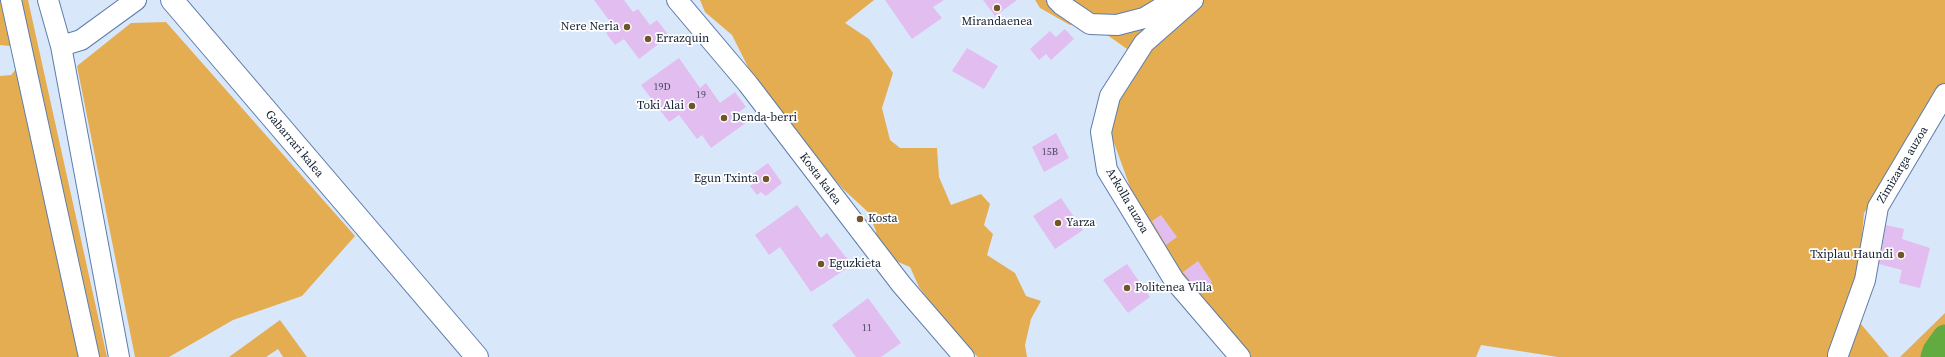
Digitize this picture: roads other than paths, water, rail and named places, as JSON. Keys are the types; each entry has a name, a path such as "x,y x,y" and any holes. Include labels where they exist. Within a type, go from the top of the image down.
{"main road":[{"name":"Gabarrari kalea","path":"172,0 415,287 477,357"},
{"name":"Gabarrari kalea","path":"415,287 467,357"}],"street":[{"path":"10,0 89,357"},
{"path":"48,0 60,46 119,357"},
{"path":"60,46 81,40 136,0"},
{"name":"Kosta kalea","path":"677,0 748,84 901,284 964,357"},
{"path":"1057,0 1090,24 1117,25 1144,18 1174,0"},
{"name":"Arkolla auzoa","path":"1193,0 1144,43 1110,96 1101,132 1107,170 1170,273 1240,357"},
{"name":"Zimizarga auzoa","path":"1838,356 1866,280 1878,206 1945,94"}],"waterway":[{"path":"1933,357 1935,351 1945,337"}],"place":[{"name":"Mirandaenea","path":"997,8"},
{"name":"Nere Neria","path":"627,27"},
{"name":"Errazquin","path":"648,39"},
{"name":"Toki Alai","path":"692,106"},
{"name":"Denda-berri","path":"724,118"},
{"name":"Egun Txinta","path":"766,179"},
{"name":"Kosta","path":"860,219"},
{"name":"Yarza","path":"1058,223"},
{"name":"Txiplau Haundi","path":"1901,255"},
{"name":"Eguzkieta","path":"821,264"},
{"name":"Politenea Villa","path":"1127,288"}]}
